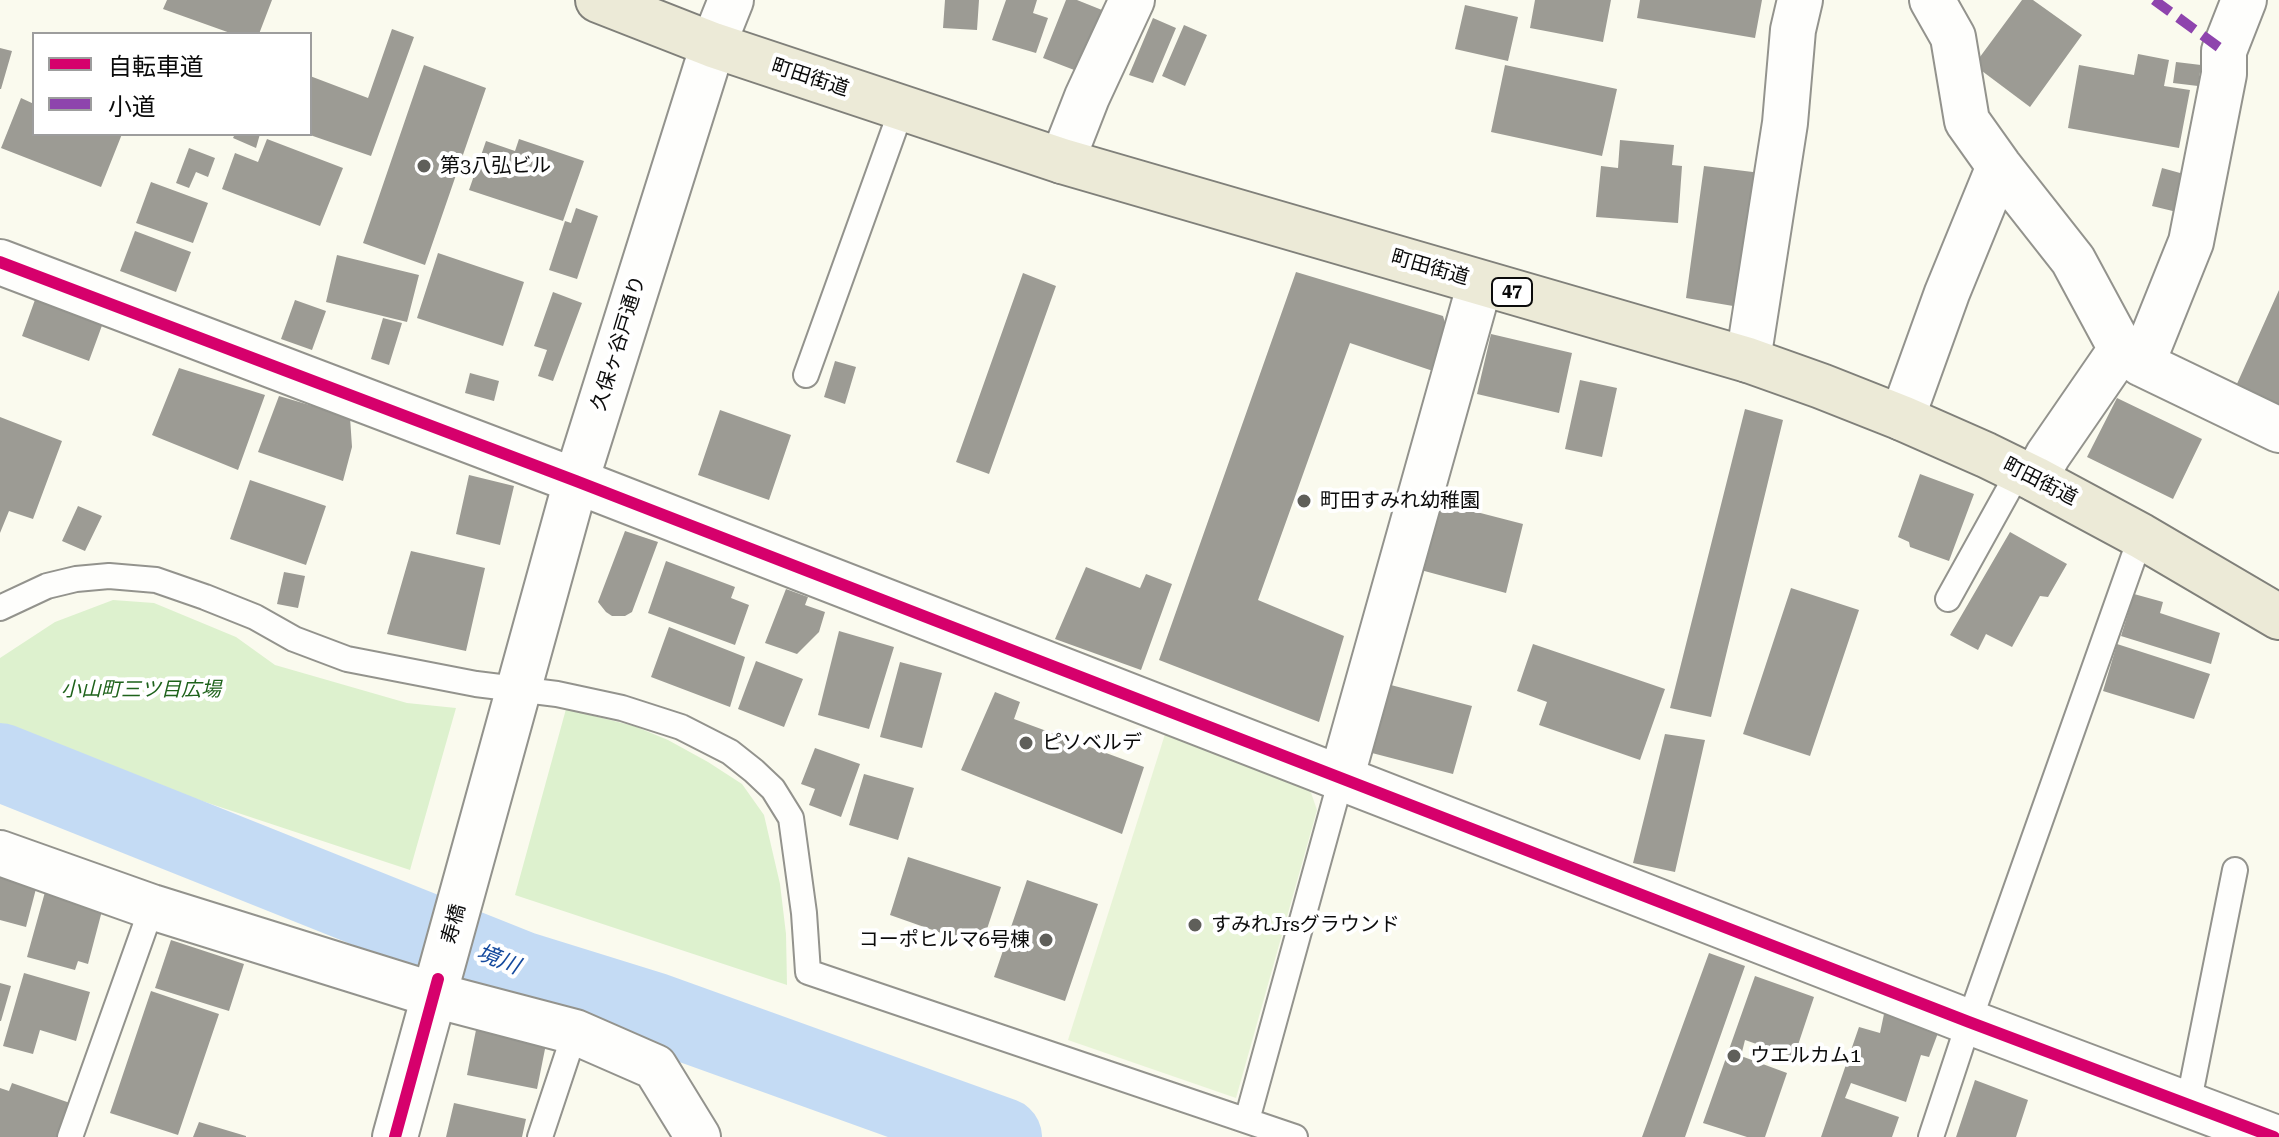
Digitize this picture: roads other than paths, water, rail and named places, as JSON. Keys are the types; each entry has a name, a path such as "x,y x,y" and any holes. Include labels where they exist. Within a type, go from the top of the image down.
{"main road":[{"name":"町田街道","path":"598,0 713,45 1062,161 1748,360 1902,418 2027,475 2141,536 2279,617"}],"street":[{"name":"久保ヶ谷戸通り","path":"517,689 576,481 713,45 731,0"},
{"path":"1748,360 1785,123 1793,30 1800,0"},
{"path":"1932,0 1953,37 1967,121 2073,260 2132,357 2279,430"},
{"path":"2027,475 2132,357 2191,242 2224,74 2224,51 2244,0"},
{"path":"1062,161 1129,1"},
{"path":"1902,418 1947,293 1999,166"},
{"path":"0,262 576,481 1969,1022 2274,1137"},
{"path":"1341,779 1480,283"},
{"name":"寿橋","path":"395,1137 517,689"},
{"path":"0,853 152,907 436,987 575,1032 655,1067 698,1137"}],"lane":[{"path":"806,375 902,108"},
{"path":"1948,599 2027,475"},
{"path":"1931,1137 2141,536"},
{"path":"0,608 47,586 76,579 109,576 156,580 255,617 294,639 347,659 435,677 557,694 622,708 681,727 730,752 754,771 773,789 791,818 804,913 808,972 1295,1137"},
{"path":"1247,1120 1341,779"},
{"path":"2188,1105 2235,870"},
{"path":"70,1137 152,907"},
{"path":"540,1137 575,1032"}],"waterway":[{"name":"境川","path":"0,762 521,970 653,1011 1003,1137"}],"place":[{"name":"第3八弘ビル","path":"424,166"},
{"name":"町田すみれ幼稚園","path":"1304,501"},
{"name":"ピソベルデ","path":"1026,743"},
{"name":"すみれJrsグラウンド","path":"1195,925"},
{"name":"コーポヒルマ6号棟","path":"1046,940"},
{"name":"ウエルカム1","path":"1734,1056"}],"park label":[{"name":"小山町三ツ目広場","path":"141,690"}]}
